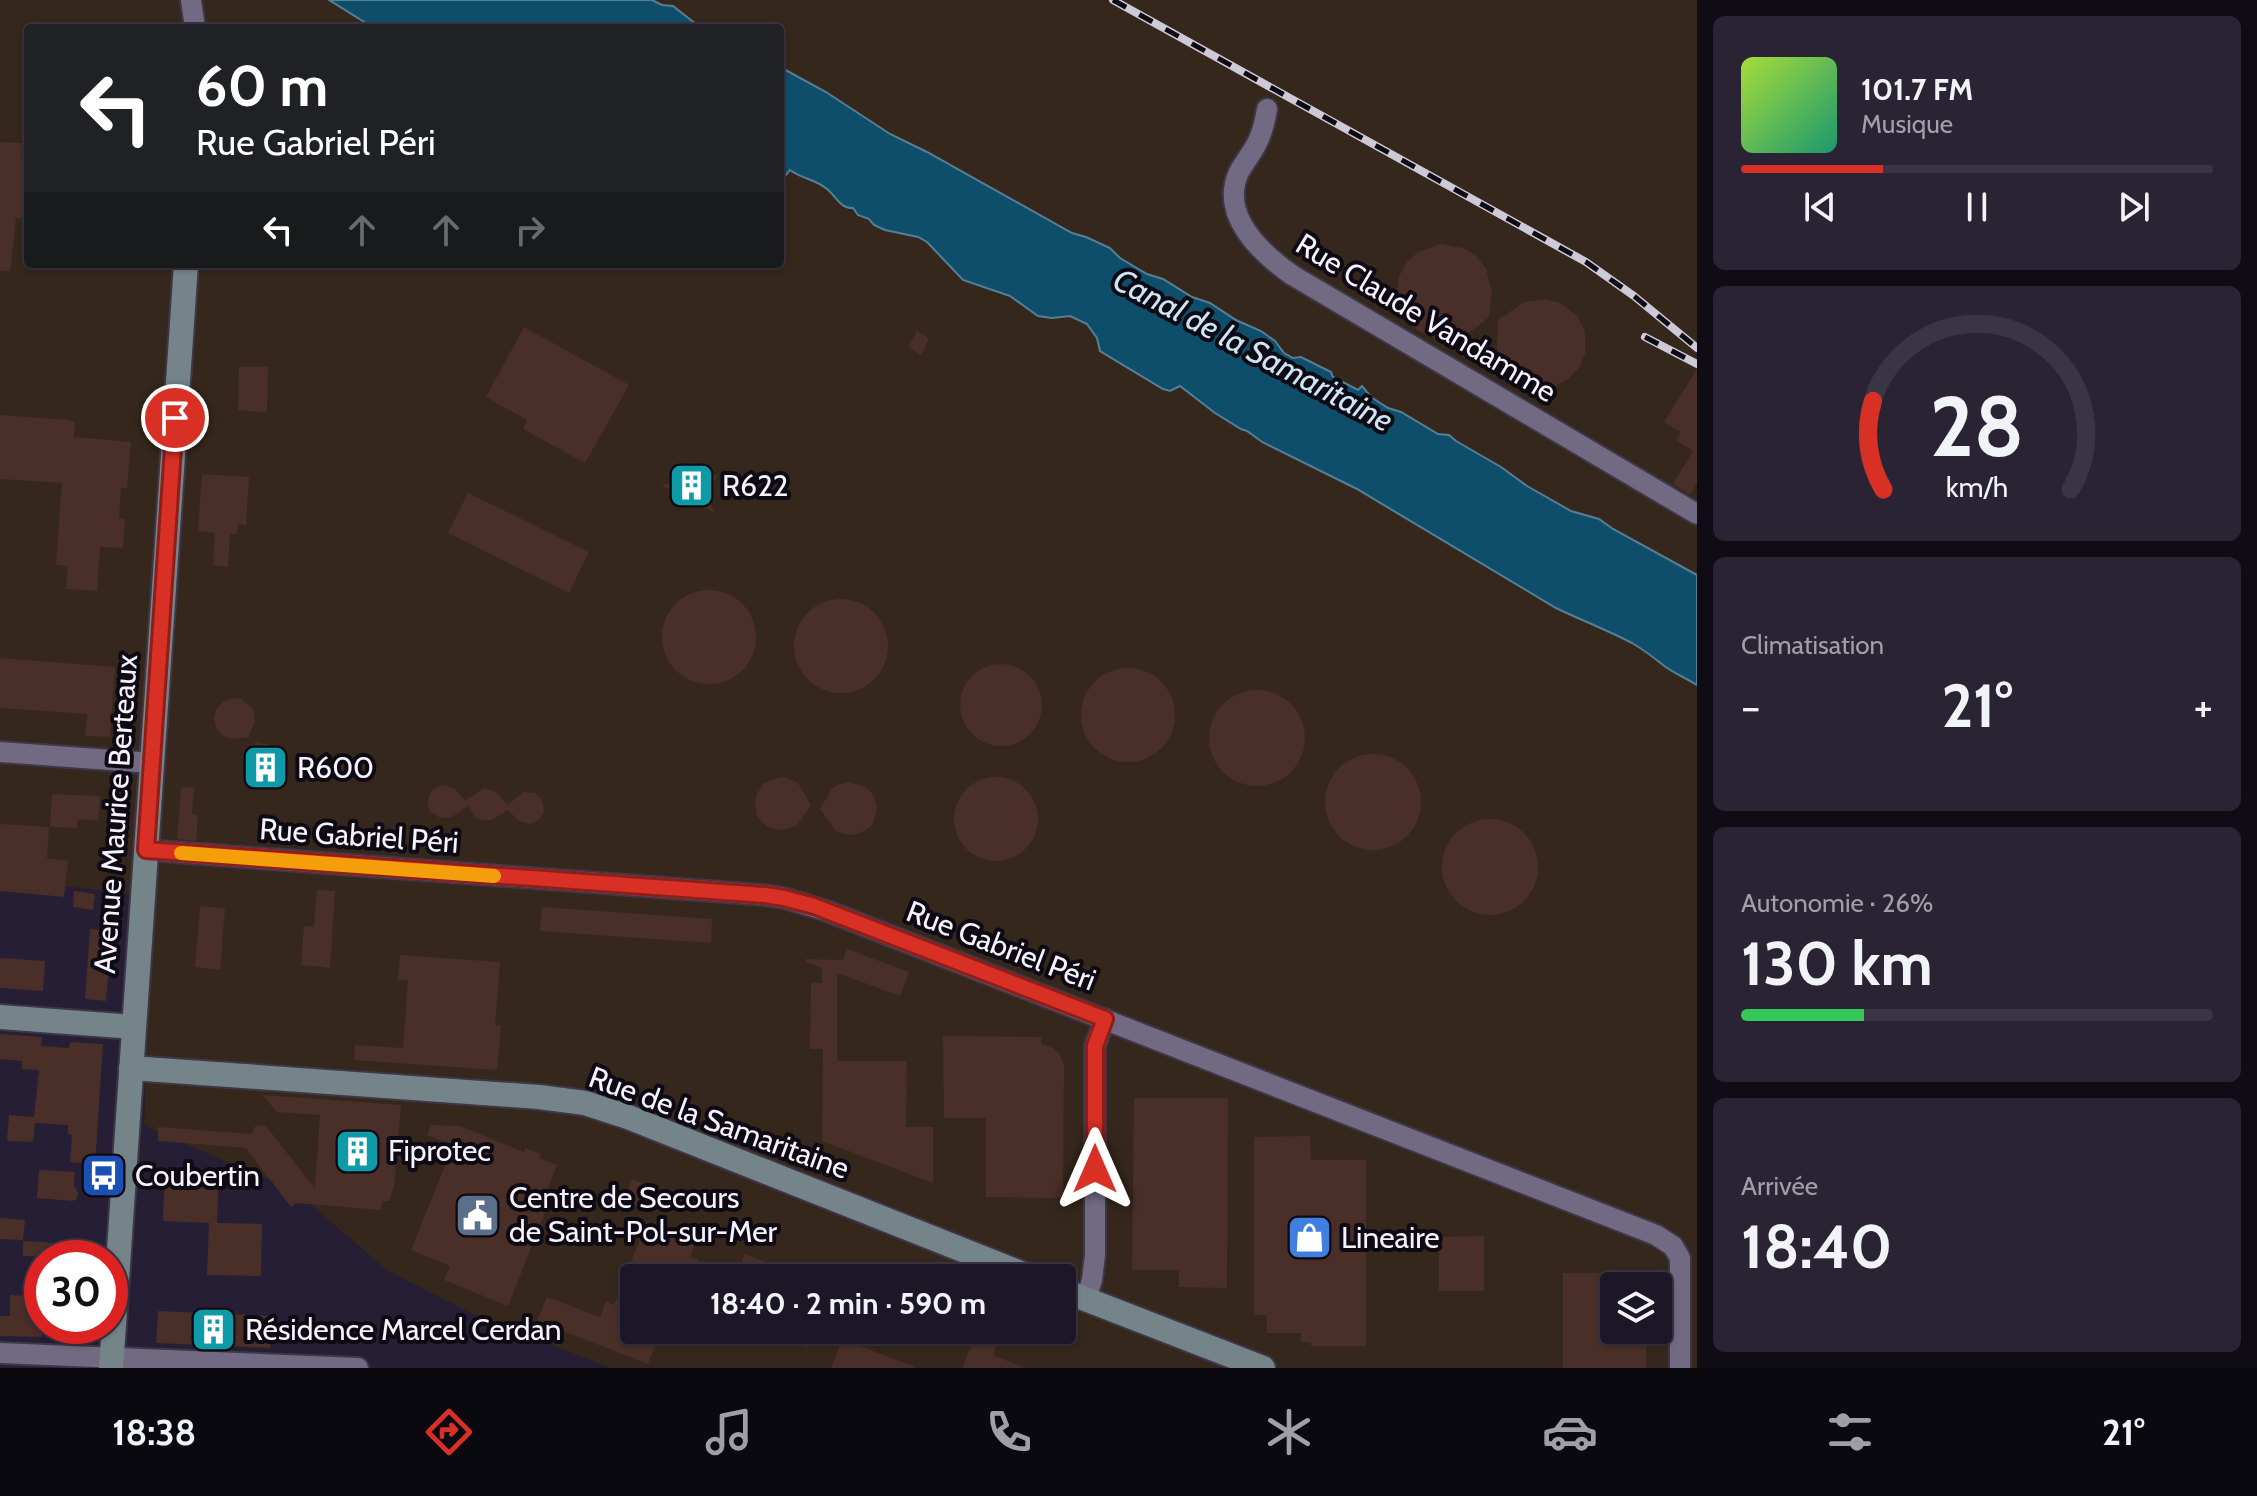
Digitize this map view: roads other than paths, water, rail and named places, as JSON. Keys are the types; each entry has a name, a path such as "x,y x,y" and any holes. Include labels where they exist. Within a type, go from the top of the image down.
{"street":[{"path":"191,0 194,24"},
{"name":"Rue Claude Vandamme","path":"1267,109 1260,136 1237,179 1234,196 1243,228 1269,257 1292,275 1697,514"},
{"name":"Avenue Maurice Berteaux","path":"111,1363 186,268"},
{"path":"0,752 152,763"},
{"name":"Rue Gabriel Péri","path":"146,850 784,898 827,911 1664,1239 1676,1250 1680,1262 1680,1368"},
{"path":"0,1017 134,1027"},
{"path":"1086,1299 1095,1255 1095,1046 1105,1019"},
{"name":"Rue de la Samaritaine","path":"131,1068 539,1097 585,1103 613,1111 998,1264"},
{"path":"1076,1295 1263,1368"},
{"path":"0,1353 111,1363 358,1368"}],"water":[{"path":"329,0 652,0 673,6 696,24 368,24"},
{"name":"Canal de la Samaritaine","path":"784,69 826,92 890,134 1072,233 1110,248 1120,258 1147,274 1163,279 1261,331 1293,358 1301,357 1358,390 1362,386 1371,397 1388,408 1401,412 1438,434 1449,435 1571,511 1599,519 1697,575 1697,685 1632,643 1556,608 1357,489 1262,442 1215,413 1180,386 1170,391 1163,389 1100,351 1097,338 1087,324 1070,316 1038,316 1010,296 963,280 927,242 874,225 853,208 841,204 818,183 790,170 786,175"}],"railway":[{"path":"1113,0 1586,262 1634,296 1697,348"},
{"path":"1645,337 1697,364"}],"place":[{"name":"R622","path":"691,486"},
{"name":"R600","path":"266,768"},
{"name":"Fiprotec","path":"357,1151"},
{"name":"Coubertin","path":"104,1176"},
{"name":"Centre de Secours de Saint-Pol-sur-Mer","path":"478,1215"},
{"name":"Lineaire","path":"1310,1238"},
{"name":"Résidence Marcel Cerdan","path":"214,1330"}]}
